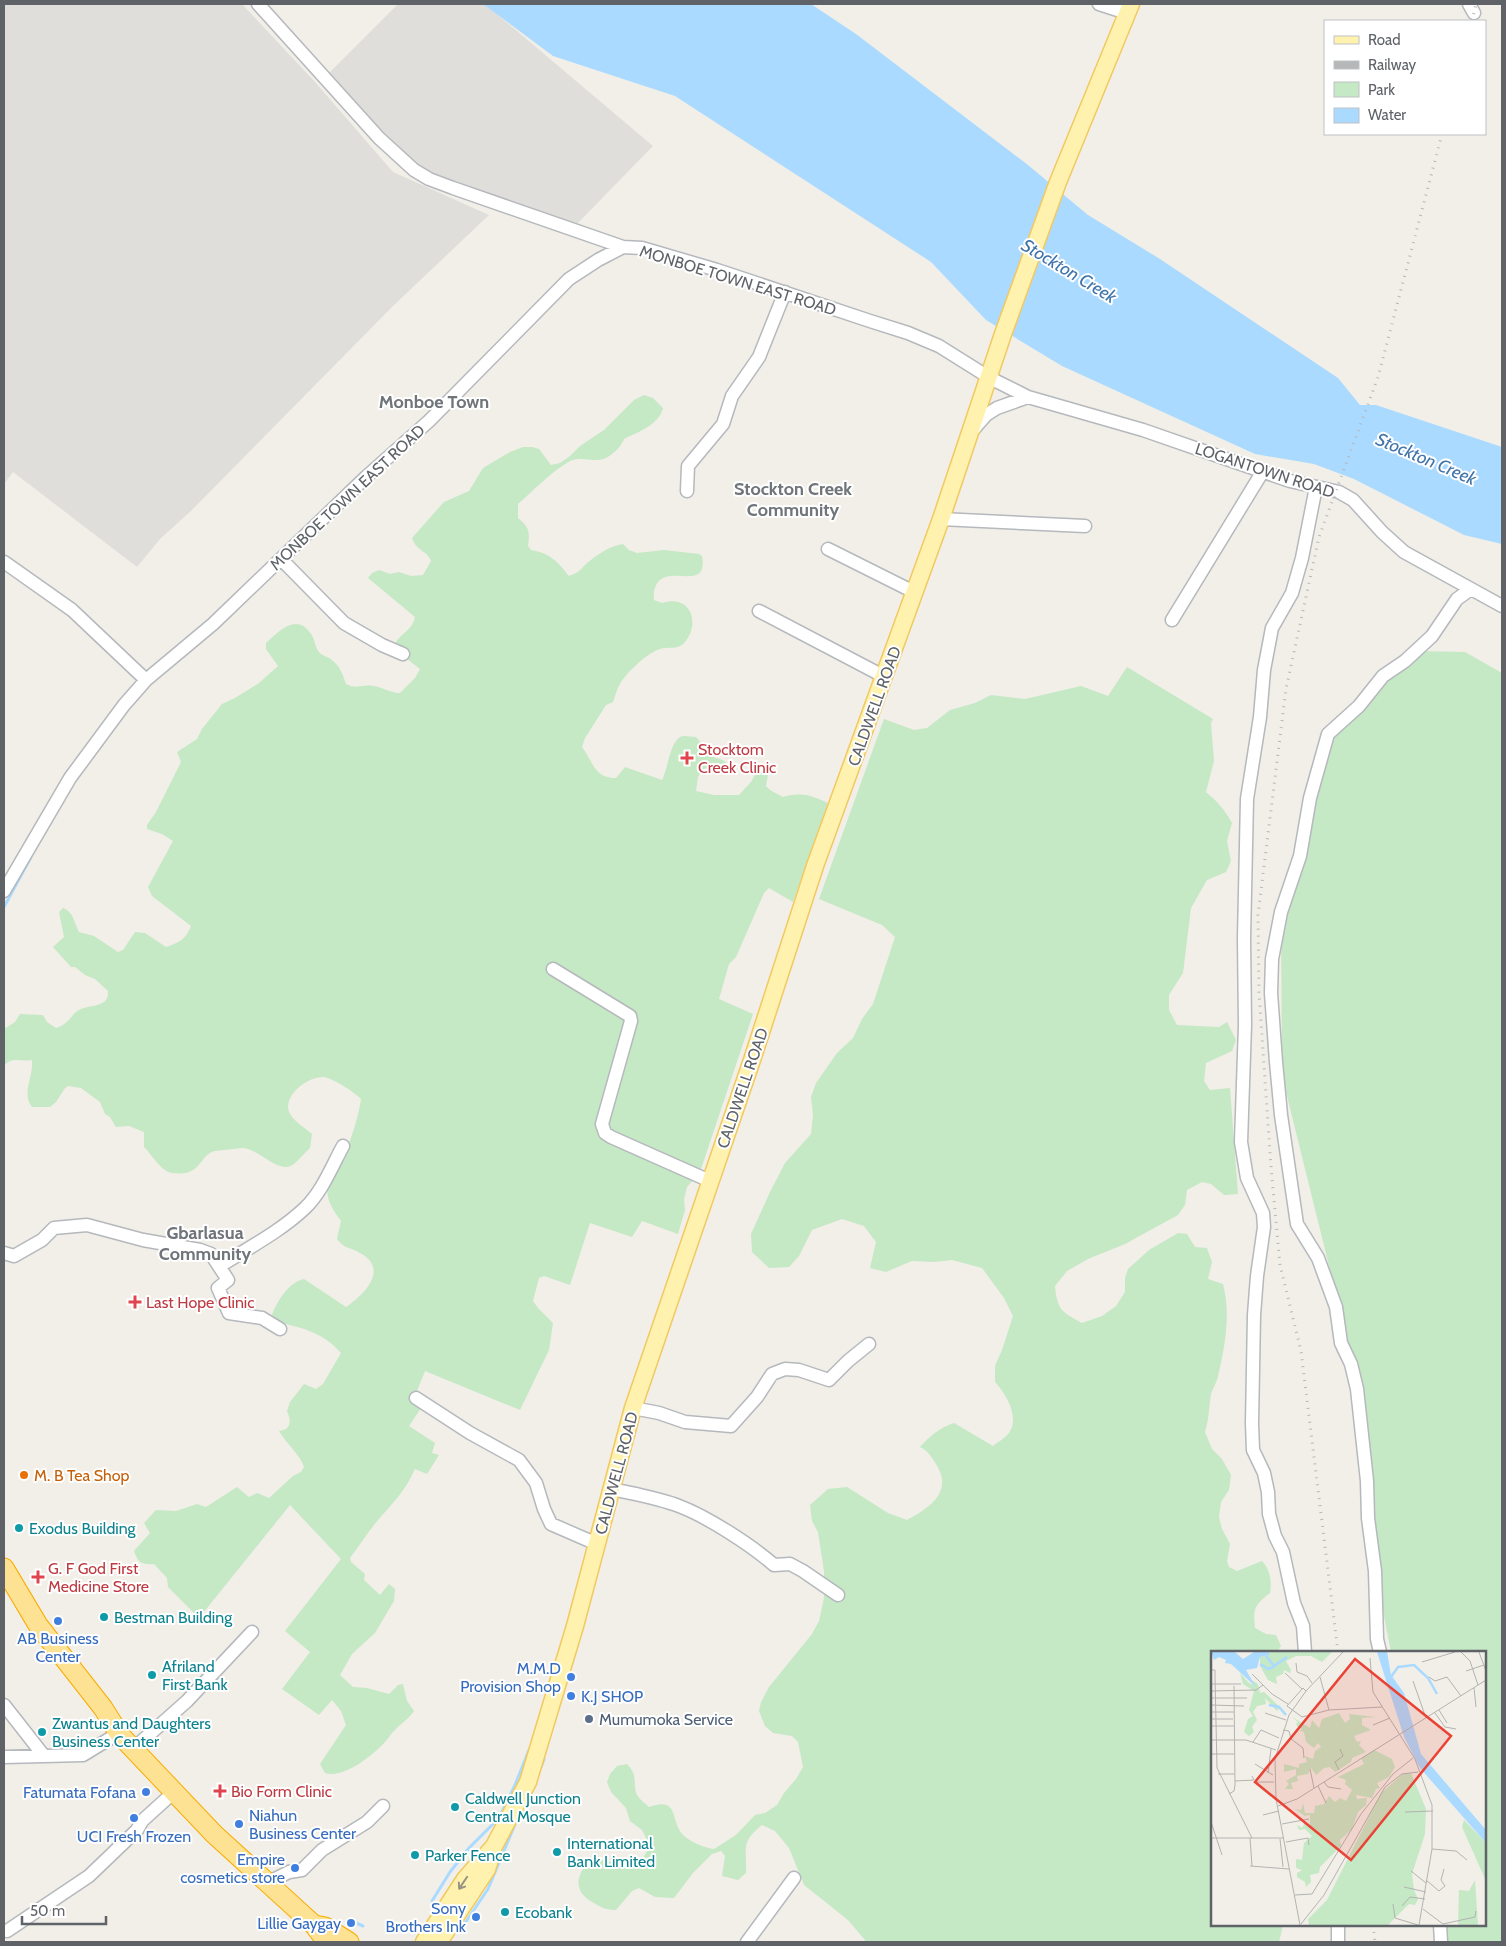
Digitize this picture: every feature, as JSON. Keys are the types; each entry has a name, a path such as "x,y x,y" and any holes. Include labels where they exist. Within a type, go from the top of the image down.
{"highway":[{"path":"4,1568 38,1626 103,1708 119,1733 214,1834 314,1925 327,1942"},
{"path":"314,1925 325,1927 349,1942"}],"main road":[{"name":"CALDWELL ROAD","path":"439,1942 488,1868 494,1846 528,1782 575,1626 633,1408 815,866 885,677 990,378 1003,334 1058,182 1129,8"},
{"name":"CALDWELL ROAD","path":"424,1942 465,1879 494,1846"}],"street":[{"path":"258,4 364,122 414,170 429,179 453,188 623,247"},
{"path":"1099,4 1129,8"},
{"name":"MONBOE TOWN EAST ROAD","path":"4,891 70,778 124,705 146,680 213,624 366,477 429,421 569,279 598,260 623,247 642,248 717,270 908,332 939,346 990,378"},
{"path":"687,490 688,466 723,424 732,396 759,356 785,292"},
{"name":"LOGANTOWN ROAD","path":"990,378 1028,397 1143,430 1290,481 1339,492 1353,500 1382,532 1404,552 1502,606"},
{"path":"970,433 986,415 997,408 1028,397"},
{"path":"1172,620 1263,471"},
{"path":"1305,1651 1303,1626 1294,1603 1283,1552 1275,1536 1269,1514 1268,1492 1264,1473 1253,1450 1254,1316 1264,1227 1263,1213 1247,1178 1241,1142 1245,1034 1244,938 1247,799 1260,717 1264,670 1272,628 1292,593 1302,558 1316,487"},
{"path":"941,519 1085,526"},
{"path":"828,549 914,592"},
{"path":"281,559 344,623 382,645 403,654"},
{"path":"4,562 72,610 146,680"},
{"path":"1380,1651 1377,1639 1375,1572 1368,1518 1367,1481 1357,1389 1350,1364 1340,1343 1336,1306 1318,1258 1297,1224 1281,1114 1276,1062 1271,993 1272,959 1281,912 1300,856 1310,798 1328,734 1359,706 1383,676 1405,661 1432,636 1457,599 1470,589"},
{"path":"759,611 885,677"},
{"path":"553,969 630,1016 631,1021 602,1124 605,1133 710,1182"},
{"path":"220,1266 286,1224 307,1207 324,1182 343,1146"},
{"path":"4,1253 14,1256 42,1240 54,1228 87,1224 143,1240 200,1250 211,1254 228,1280 218,1288 229,1313 262,1318 280,1329"},
{"path":"633,1408 659,1413 685,1422 731,1426 757,1396 772,1374 785,1369 799,1370 829,1380 869,1344"},
{"path":"416,1398 470,1433 519,1460 536,1483 551,1524 597,1544"},
{"path":"612,1489 682,1507 698,1514 759,1552 774,1565 790,1564 804,1570 838,1596"},
{"path":"134,1748 187,1701 252,1632"},
{"path":"4,1705 44,1756"},
{"path":"4,1757 83,1755 119,1733"},
{"path":"5,1931 89,1876 174,1792"},
{"path":"269,1885 275,1878 289,1872 302,1870 322,1850 367,1822 383,1806"},
{"path":"747,1942 794,1878"},
{"path":"5,1931 34,1924"},
{"path":"1338,1926 1338,1942"},
{"path":"1440,1926 1441,1942"}],"shaded area":[{"path":"4,4 242,4 315,82 393,172 489,215 393,306 191,511 160,539 137,567 13,472 4,484"},
{"path":"398,4 485,4 653,146 576,225 410,172 327,75"}],"green space":[{"path":"644,395 653,398 663,408 661,414 653,423 624,439 617,450 601,460 576,459 563,465 518,504 518,518 528,530 528,546 531,550 543,553 553,559 569,576 579,571 602,552 623,544 629,550 637,553 664,550 699,554 702,556 702,567 699,574 667,577 660,580 654,591 654,600 662,603 680,602 690,612 692,626 685,642 676,647 655,651 632,669 620,684 613,702 606,705 585,738 582,747 595,768 603,775 616,778 625,767 662,780 672,748 679,738 684,736 696,737 709,754 727,763 703,769 698,777 696,791 714,795 739,795 751,782 757,771 768,774 766,786 783,797 806,795 828,803 793,902 769,888 764,893 736,957 729,964 719,999 753,1014 700,1172 687,1187 684,1199 685,1210 678,1234 642,1221 632,1237 590,1223 570,1285 544,1276 539,1278 533,1301 553,1323 549,1350 520,1410 425,1371 413,1401 421,1408 409,1426 435,1443 432,1453 439,1455 427,1474 415,1469 403,1490 350,1558 351,1562 365,1574 364,1580 380,1595 389,1584 395,1589 394,1601 375,1633 352,1654 340,1675 353,1687 367,1688 389,1694 398,1685 403,1684 407,1701 414,1711 380,1747 358,1765 341,1773 325,1773 320,1764 346,1725 341,1711 332,1700 319,1715 282,1689 310,1652 285,1631 341,1559 290,1505 199,1618 168,1587 167,1578 154,1564 141,1562 134,1551 150,1533 144,1523 156,1510 176,1511 197,1504 206,1507 237,1487 249,1497 257,1493 269,1498 293,1476 301,1472 304,1467 300,1458 279,1431 288,1427 290,1421 287,1411 290,1402 304,1384 316,1389 323,1384 341,1353 332,1344 318,1335 286,1324 272,1315 284,1293 293,1284 304,1279 346,1307 360,1296 371,1282 374,1274 373,1266 369,1259 345,1246 337,1239 341,1221 333,1210 327,1192 331,1178 341,1162 351,1139 361,1099 333,1080 324,1077 311,1080 298,1088 290,1099 289,1112 296,1121 312,1134 310,1148 294,1164 288,1167 282,1167 255,1152 242,1148 215,1151 205,1157 195,1169 189,1172 172,1173 160,1166 144,1147 144,1132 129,1126 116,1127 110,1117 105,1114 100,1102 81,1088 68,1086 50,1107 32,1107 29,1102 28,1090 32,1060 13,1060 4,1066 4,1029 15,1022 20,1014 43,1015 47,1022 56,1028 64,1024 78,1011 102,1003 107,998 108,991 95,979 85,975 75,967 71,967 53,947 64,937 59,912 63,908 72,915 79,932 94,936 118,952 123,950 135,932 145,933 166,947 178,942 187,934 191,926 152,896 148,887 173,841 162,834 147,829 147,825 156,812 181,762 177,752 197,739 202,729 222,704 259,683 278,666 266,649 266,643 282,629 294,624 300,624 311,634 319,652 337,665 346,684 353,687 377,687 400,693 415,678 420,669 407,659 395,645 411,626 415,617 368,578 372,573 379,570 390,574 399,572 411,576 423,575 431,561 416,546 412,538 444,502 469,491 483,468 510,452 523,447 539,449 551,465 560,463 580,446 604,430 634,400"},
{"path":"1416,651 1465,652 1502,673 1502,1942 1447,1942 1444,1926 1486,1926 1486,1651 1391,1651 1375,1571 1365,1411 1282,1076 1281,912 1337,727"},
{"path":"1127,667 1213,719 1211,723 1214,761 1206,792 1227,814 1232,823 1227,841 1231,861 1226,872 1207,880 1191,908 1183,973 1169,995 1169,1010 1177,1025 1219,1027 1227,1022 1236,1040 1232,1051 1206,1063 1204,1081 1210,1090 1230,1088 1238,1194 1224,1195 1211,1184 1202,1182 1187,1190 1185,1205 1178,1215 1125,1244 1088,1259 1067,1271 1055,1286 1056,1294 1059,1305 1065,1313 1082,1323 1102,1316 1116,1306 1125,1292 1125,1278 1128,1269 1149,1250 1178,1233 1187,1234 1195,1247 1207,1248 1212,1262 1208,1279 1223,1284 1227,1307 1225,1342 1217,1378 1211,1394 1205,1432 1212,1449 1222,1459 1231,1475 1229,1490 1221,1502 1219,1517 1222,1529 1230,1544 1227,1561 1229,1567 1237,1571 1262,1561 1265,1564 1270,1576 1270,1593 1256,1608 1254,1616 1255,1628 1266,1634 1276,1635 1281,1646 1278,1651 1211,1651 1211,1926 1283,1926 1279,1942 864,1942 865,1940 848,1920 804,1885 789,1848 775,1831 762,1825 750,1837 746,1846 746,1873 738,1880 722,1876 725,1856 721,1851 712,1854 693,1873 674,1898 655,1897 639,1888 632,1891 616,1910 602,1907 587,1898 579,1887 580,1876 587,1864 593,1858 611,1862 635,1858 642,1860 650,1846 642,1830 630,1821 626,1808 611,1792 607,1782 610,1774 617,1766 627,1764 631,1768 637,1795 649,1807 664,1804 669,1806 682,1834 695,1843 714,1849 736,1835 755,1815 765,1813 777,1805 803,1767 798,1742 792,1736 773,1733 765,1726 759,1711 761,1702 769,1687 812,1634 819,1621 824,1598 824,1571 818,1532 812,1521 810,1505 828,1489 847,1487 888,1513 907,1520 931,1504 941,1491 941,1474 931,1456 920,1447 931,1436 954,1423 993,1446 1009,1433 1012,1427 1013,1420 1010,1406 995,1382 995,1366 1013,1316 1004,1298 982,1268 952,1260 935,1262 912,1261 886,1272 870,1268 876,1242 864,1226 842,1219 812,1230 799,1256 789,1267 769,1268 752,1252 751,1234 770,1192 785,1163 811,1134 813,1115 811,1097 816,1083 837,1053 853,1038 862,1019 873,1004 895,937 882,925 819,899 884,719 914,730 927,728 950,710 975,703 991,695 1025,699 1081,686 1108,696"}],"water":[{"name":"Stockton Creek","path":"483,4 811,4 856,34 1028,165 1088,215 1160,259 1338,378 1360,405 1376,405 1502,447 1502,544 1464,535 1354,479 1314,464 1255,454 1062,366 986,320 931,262 675,96 553,56"}],"waterway":[{"path":"4,907 31,857"},
{"path":"432,1901 450,1872 469,1848 499,1818 529,1750"},
{"path":"541,1767 544,1759"},
{"path":"463,1926 488,1889 516,1822"},
{"path":"356,1923 363,1926"}],"railway":[{"path":"1472,20 1476,4"},
{"path":"1338,1651 1301,1351 1280,1265 1259,993 1258,915 1286,689 1319,537 1378,377 1442,135"},
{"path":"1373,1926 1375,1942"}],"place":[{"name":"Stocktom Creek Clinic","path":"687,758"},
{"name":"Last Hope Clinic","path":"135,1302"},
{"name":"M. B Tea Shop","path":"24,1475"},
{"name":"Exodus Building","path":"19,1528"},
{"name":"G. F God First Medicine Store","path":"38,1577"},
{"name":"Bestman Building","path":"104,1617"},
{"name":"AB Business Center","path":"58,1621"},
{"name":"Afriland First Bank","path":"152,1675"},
{"name":"M.M.D Provision Shop","path":"571,1677"},
{"name":"K.J SHOP","path":"571,1696"},
{"name":"Mumumoka Service","path":"589,1719"},
{"name":"Zwantus and Daughters Business Center","path":"42,1732"},
{"name":"Bio Form Clinic","path":"220,1791"},
{"name":"Fatumata Fofana","path":"146,1792"},
{"name":"Caldwell Junction Central Mosque","path":"455,1807"},
{"name":"UCI Fresh Frozen","path":"134,1818"},
{"name":"Niahun Business Center","path":"239,1824"},
{"name":"International Bank Limited","path":"557,1852"},
{"name":"Parker Fence","path":"415,1855"},
{"name":"Empire cosmetics store","path":"295,1868"},
{"name":"Ecobank","path":"505,1912"},
{"name":"Sony Brothers Ink","path":"476,1917"},
{"name":"Lillie Gaygay","path":"351,1923"}],"district":[{"name":"Monboe Town","path":"434,402"},
{"name":"Stockton Creek Community","path":"793,499"},
{"name":"Gbarlasua Community","path":"205,1243"}]}
